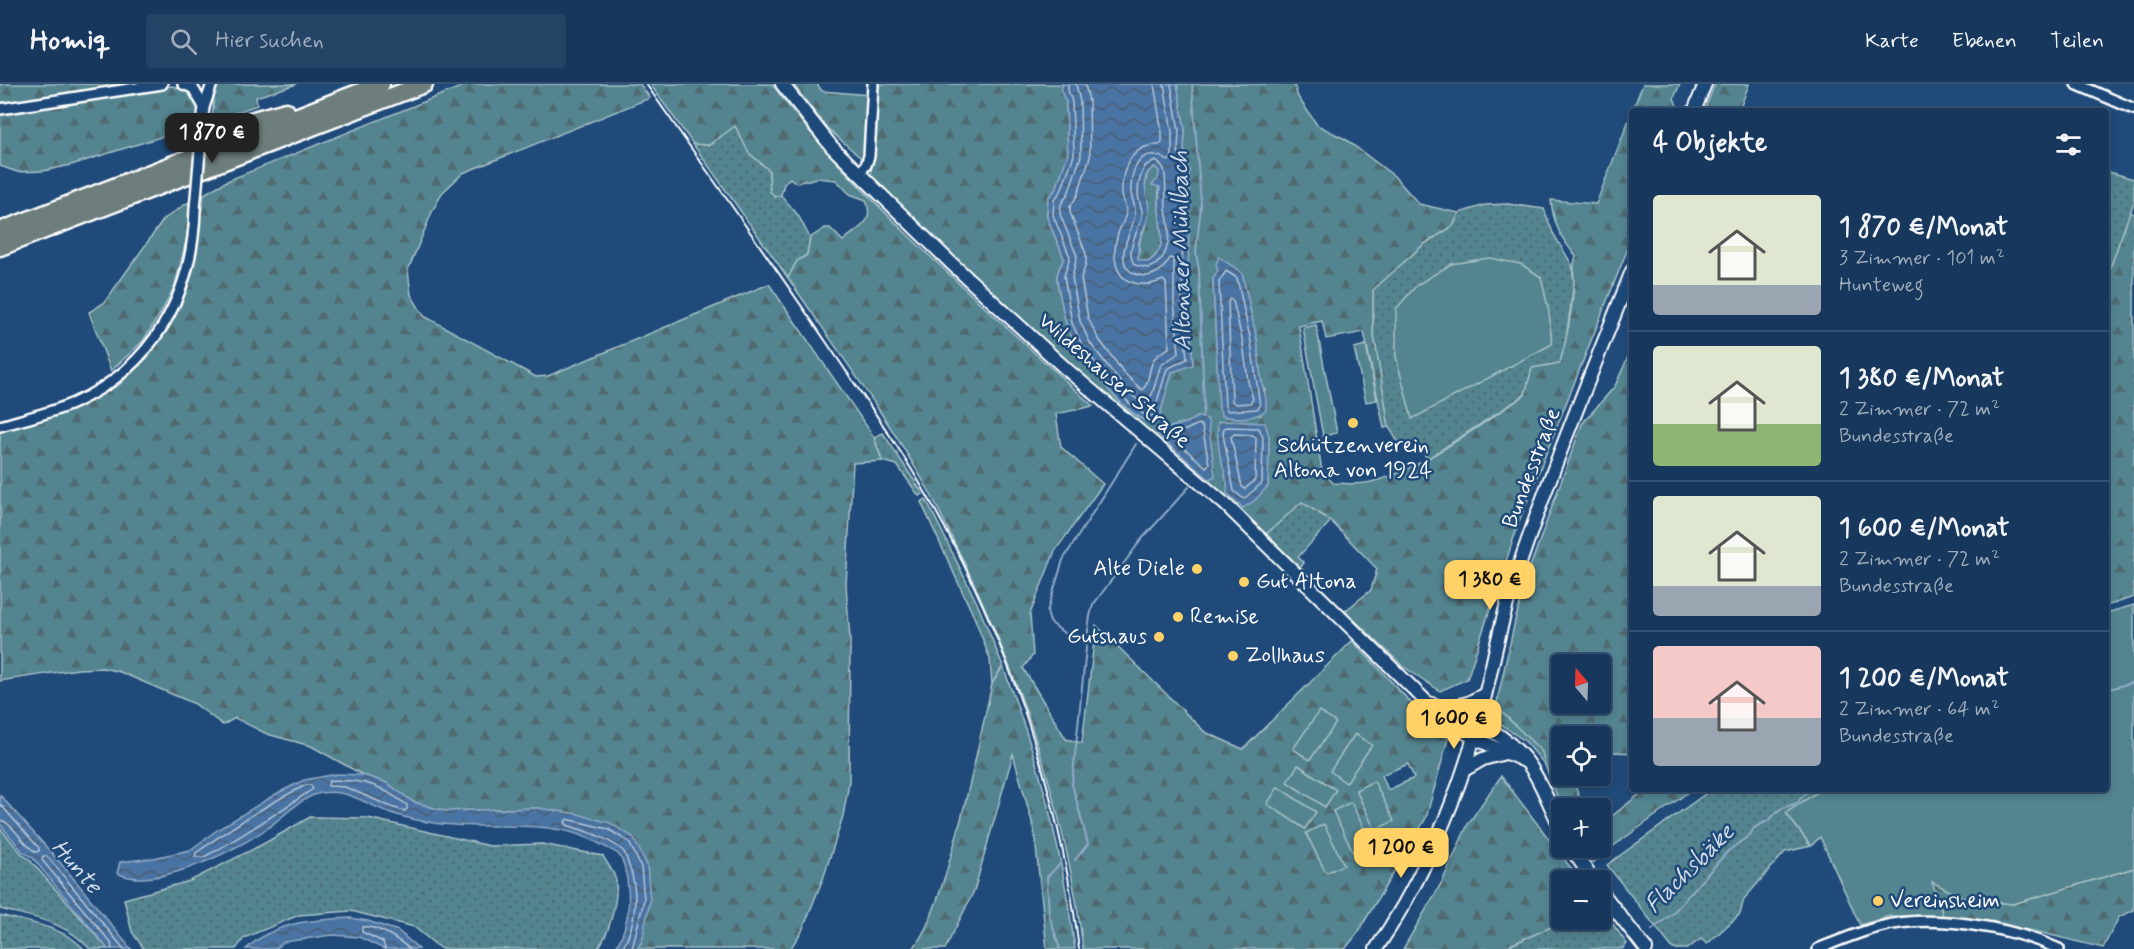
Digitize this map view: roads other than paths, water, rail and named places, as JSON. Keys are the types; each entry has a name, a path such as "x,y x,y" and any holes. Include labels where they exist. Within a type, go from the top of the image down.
{"highway":[{"path":"0,231 381,84"},
{"path":"0,247 424,84"},
{"path":"228,127 317,101 340,100"}],"main road":[{"name":"Wildeshauser Straße","path":"782,84 819,132 858,174 1006,316 1226,505 1441,716 1474,738 1527,762"},
{"path":"1695,108 1705,84"},
{"name":"Bundesstraße","path":"1376,949 1401,910 1445,821 1474,738 1510,594 1528,538 1629,279"},
{"path":"1445,708 1468,703 1485,694"},
{"name":"Wildeshauser Straße","path":"1428,702 1478,723 1506,739 1527,762 1551,808"},
{"path":"1464,770 1483,759 1505,753"},
{"path":"1611,904 1646,949"}],"street":[{"path":"0,109 162,84"},
{"path":"183,84 193,88 203,111"},
{"path":"0,426 71,404 95,393 115,381 152,344 169,315 181,288 189,261 194,232 203,111 212,84"},
{"path":"858,174 866,165 869,156 873,84"},
{"path":"2076,84 2134,109"},
{"path":"1818,949 1878,927 1930,921 2002,931 2060,949"}],"water":[{"path":"1063,84 1177,84 1185,130 1184,149 1189,171 1188,301 1193,365 1172,372 1158,421 1147,420 1133,413 1119,401 1080,351 1067,326 1057,276 1064,258 1047,217 1048,198 1056,189 1068,154 1066,102 1061,91","holes":["1155,167 1159,171 1158,179 1152,185 1160,187 1159,211 1162,239 1158,252 1148,262 1138,260 1139,241 1149,213 1145,181 1146,175"]},
{"path":"1219,257 1242,273 1257,340 1266,410 1251,417 1222,416 1219,408 1213,279 1218,271 1216,264"},
{"path":"1197,417 1208,420 1215,476 1209,479 1157,434"},
{"path":"1218,422 1265,423 1269,436 1268,486 1255,500 1243,508 1227,493 1218,434"},
{"path":"337,774 363,775 387,783 413,802 445,811 538,808 578,814 610,823 633,837 647,865 650,900 642,941 637,949 615,949 626,920 628,884 620,857 602,845 562,830 541,827 455,825 418,820 385,811 341,793 314,795 251,839 193,866 151,877 132,877 117,873 120,862 190,850 217,830 276,794 304,780"},
{"path":"0,795 65,868 131,949 108,949 32,857 23,852 0,824"},
{"path":"350,918 368,921 398,931 419,949 384,949 359,937 332,935 284,942 275,949 246,949 257,940 282,927 308,921"}],"waterway":[{"name":"Altonaer Mühlbach","path":"1192,84 1201,205 1196,252 1199,271 1204,406 1202,418"},
{"name":"Altonaer Mühlbach","path":"1075,860 1088,844 1072,784 1087,639 1064,633 1050,622 1047,612 1063,560 1136,444"},
{"path":"1087,638 1093,605 1141,540 1189,487"},
{"name":"Flachsbäke","path":"2109,689 2134,682"},
{"name":"Flachsbäke","path":"1652,930 1672,914 1728,851 1780,809 1797,803 1806,792"},
{"name":"Altonaer Mühlbach","path":"1060,864 1047,877 1049,915 1060,949"}],"railway":[{"path":"646,84 880,421 929,499 957,551 1006,660 1044,774 1059,832 1079,949"}],"place":[{"name":"Schützenverein Altona von 1924","path":"1353,423"},
{"name":"Alte Diele","path":"1197,569"},
{"name":"Gut Altona","path":"1244,582"},
{"name":"Remise","path":"1178,617"},
{"name":"Gutshaus","path":"1159,637"},
{"name":"Zollhaus","path":"1233,656"},
{"name":"Vereinsheim","path":"1878,901"}],"water label":[{"name":"Hunte","path":"76,867"}]}
